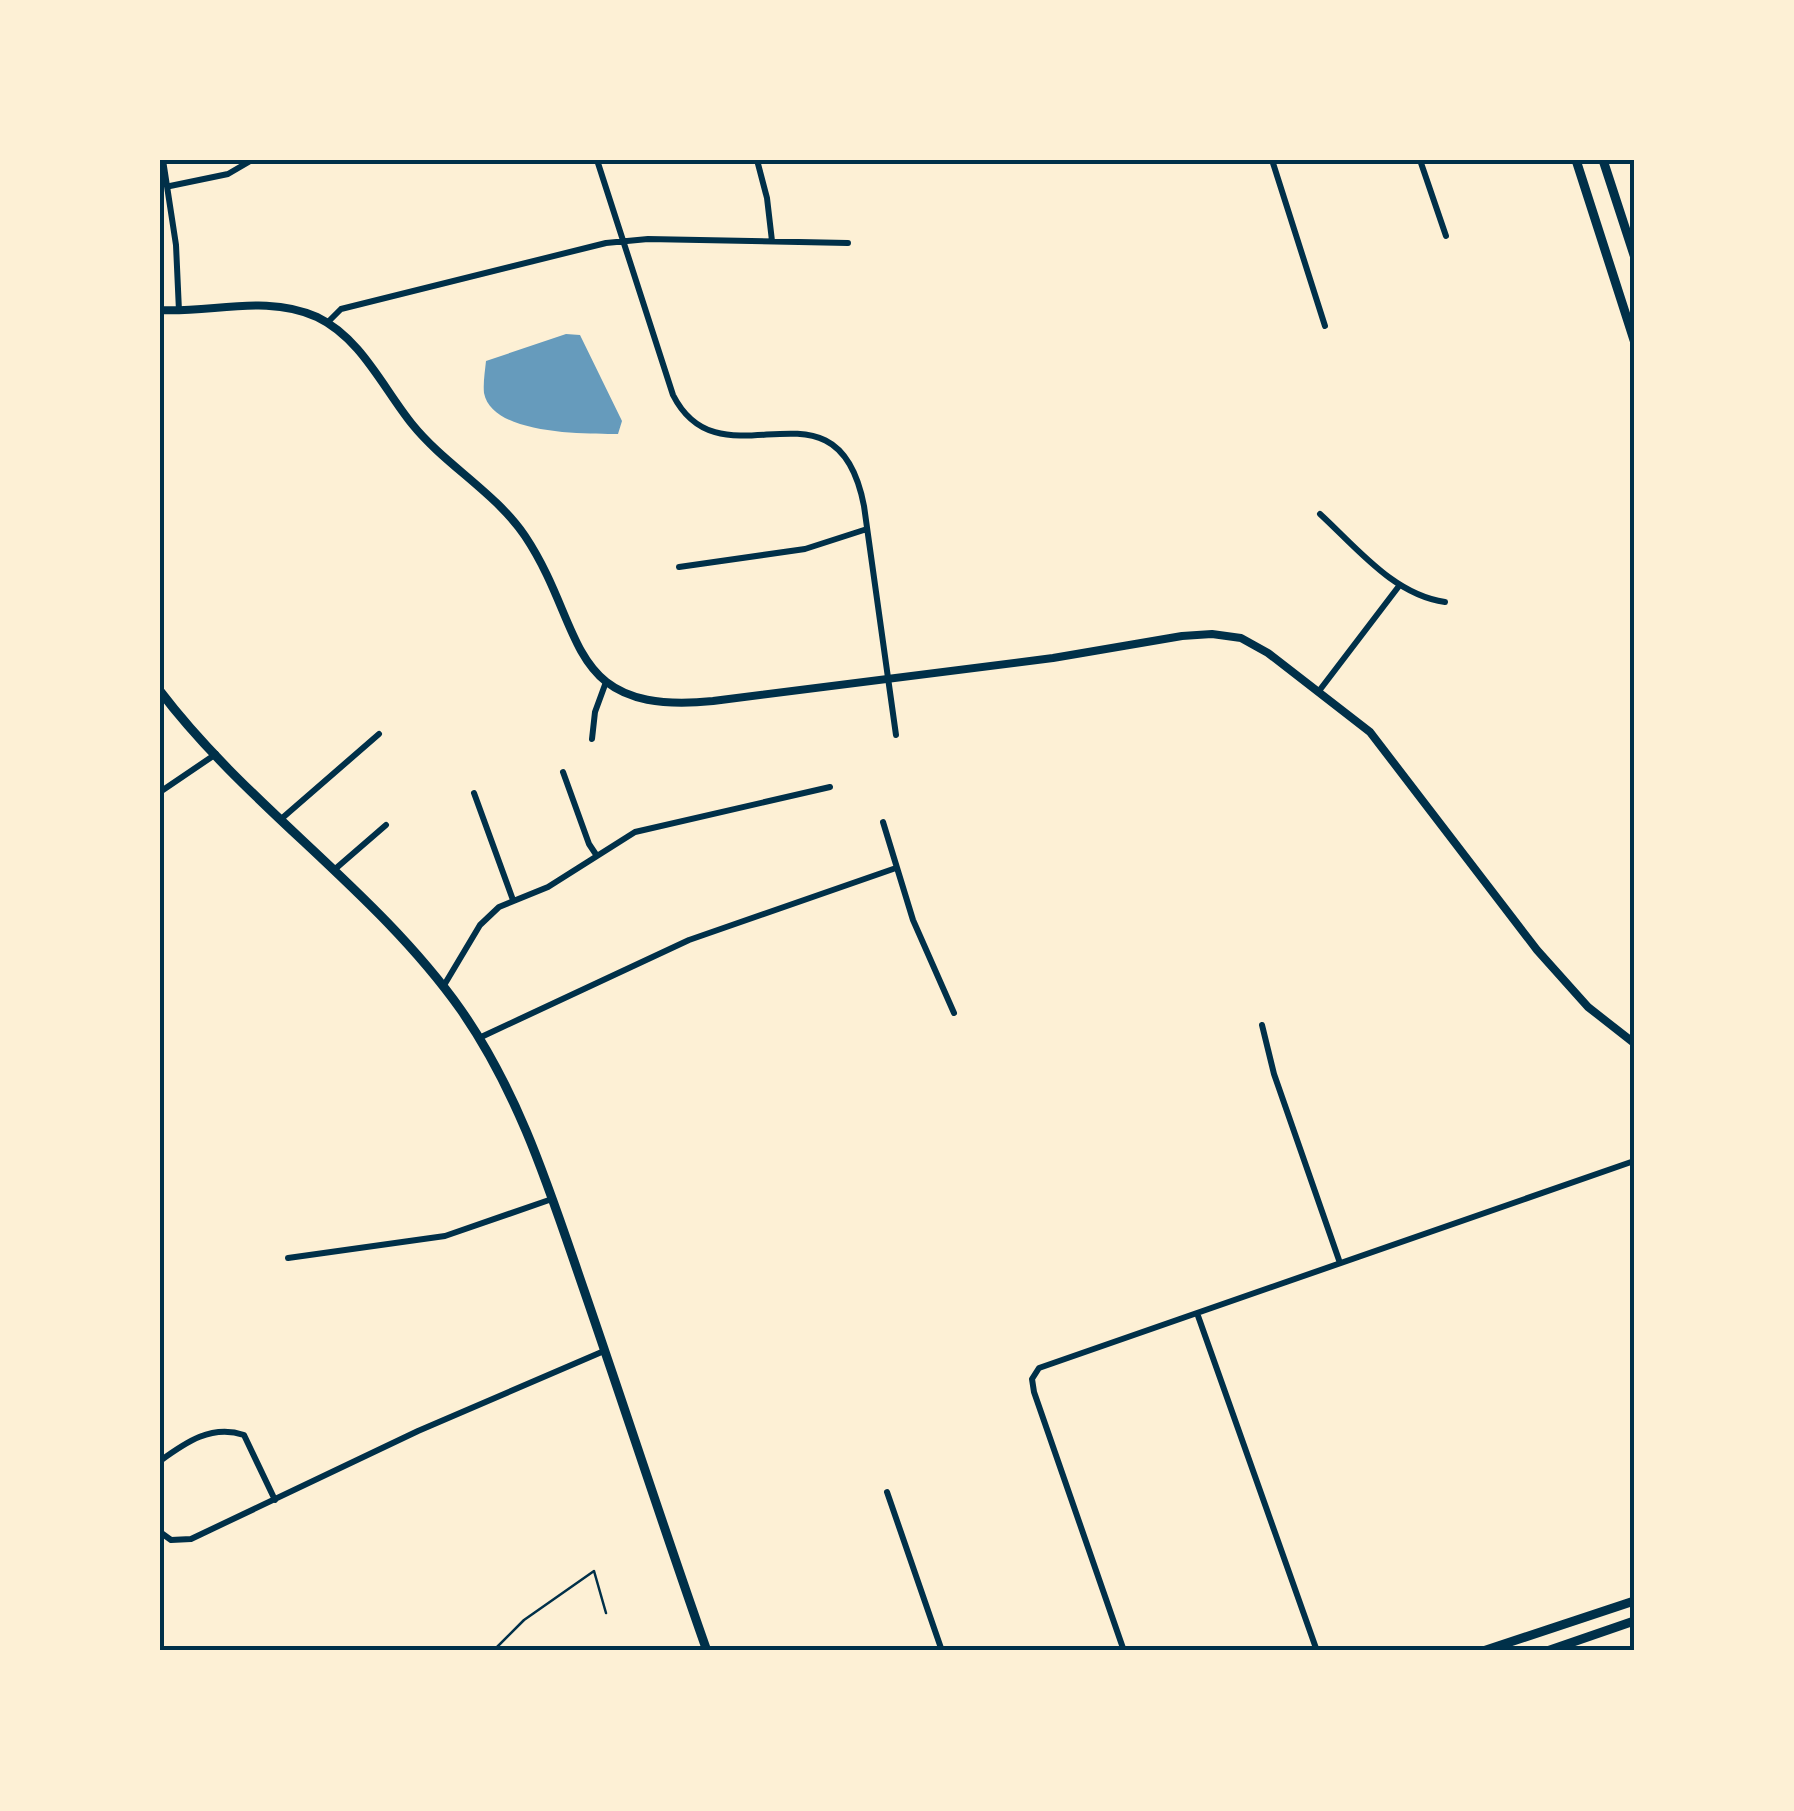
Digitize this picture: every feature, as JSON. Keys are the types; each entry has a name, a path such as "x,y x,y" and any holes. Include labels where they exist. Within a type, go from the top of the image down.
{"main road":[{"path":"1576,160 1634,340"},
{"path":"1603,160 1634,255"},
{"path":"160,690 216,754 334,870 444,987 479,1038 516,1105 552,1199 707,1651"},
{"path":"1483,1651 1516,1646 1634,1601"},
{"path":"1548,1651 1634,1621"}],"street":[{"path":"164,160 170,186 179,310"},
{"path":"170,186 228,174 252,160"},
{"path":"597,160 673,395 685,415 702,429 724,436 802,433 832,445 854,471 867,529 896,735"},
{"path":"757,160 772,241"},
{"path":"1272,160 1325,326"},
{"path":"1420,160 1446,236"},
{"path":"327,323 341,309 623,240 848,243"},
{"path":"160,310 272,306 306,312 327,323 359,352 422,435 521,530 545,570 578,649 606,682 643,700 684,704 1037,660 1182,636 1212,634 1241,638 1358,721 1392,756 1567,985 1634,1043"},
{"path":"1320,514 1399,586 1445,602"},
{"path":"679,568 806,549 867,529"},
{"path":"1319,691 1399,586"},
{"path":"592,739 595,712 606,682"},
{"path":"280,820 379,734"},
{"path":"160,792 216,754"},
{"path":"563,772 597,856"},
{"path":"444,987 480,925 499,907 548,887 635,832 830,788"},
{"path":"474,793 513,900"},
{"path":"883,822 913,920 954,1013"},
{"path":"334,870 386,826"},
{"path":"479,1038 689,940 896,868"},
{"path":"1262,1024 1274,1074 1340,1263"},
{"path":"1124,1651 1034,1392 1032,1379 1039,1368 1634,1161"},
{"path":"288,1258 445,1236 552,1199"},
{"path":"1197,1312 1317,1651"},
{"path":"160,1532 171,1540 192,1539 418,1431 605,1351"},
{"path":"160,1461 180,1446 227,1429 244,1435 275,1500"},
{"path":"887,1492 942,1651"}],"lane":[{"path":"494,1651 524,1620 594,1571 606,1613"}],"water":[{"path":"566,334 580,335 622,421 618,434 542,429 504,417 491,407 484,393 486,361"}]}
